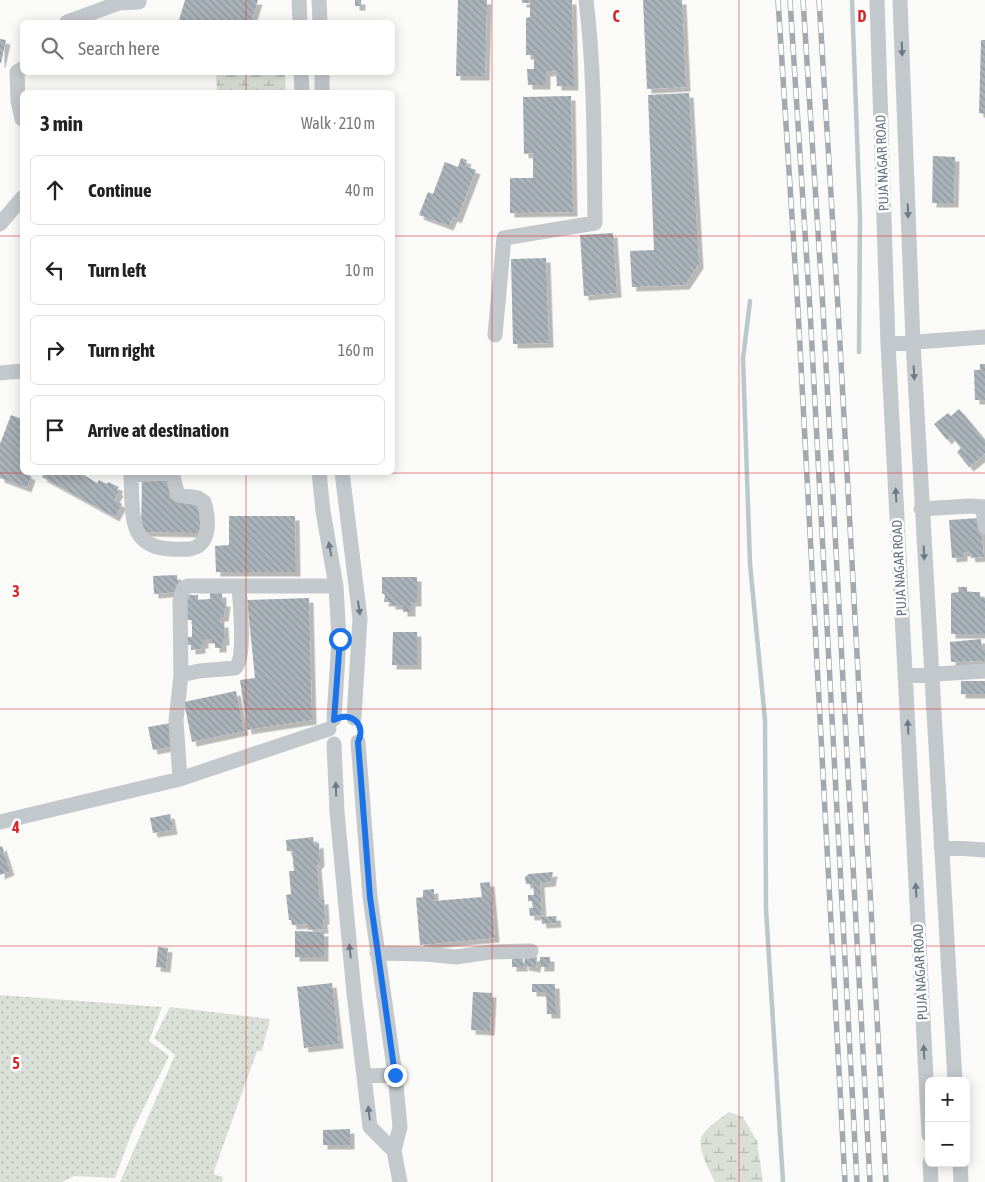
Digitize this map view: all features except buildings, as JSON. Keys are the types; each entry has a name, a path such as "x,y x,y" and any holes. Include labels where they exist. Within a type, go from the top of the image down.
{"street":[{"path":"299,0 300,20"},
{"path":"319,0 320,20"},
{"path":"495,335 504,238 595,223 594,100 586,0"},
{"name":"PUJA NAGAR ROAD","path":"877,0 888,344 928,1122"},
{"name":"PUJA NAGAR ROAD","path":"900,0 921,509 955,1077"},
{"path":"72,20 119,3 139,2"},
{"path":"20,70 17,72 20,110"},
{"path":"301,75 302,90"},
{"path":"322,75 322,90"},
{"path":"0,224 20,200"},
{"path":"888,344 985,337"},
{"path":"0,373 20,371"},
{"path":"131,475 135,526 140,536 149,544 159,548 188,549 198,546 206,531 207,512 204,502 198,498 179,495 175,490 172,475"},
{"path":"319,475 322,511 336,586 340,639 330,740 344,748 358,742"},
{"path":"342,475 360,618 354,718 360,726 358,742 370,897 395,1075 400,1127 394,1151 400,1182"},
{"path":"921,509 984,507 985,527"},
{"path":"322,511 346,510"},
{"path":"180,779 176,720 181,675 180,601 183,589 188,586 336,586"},
{"path":"181,675 199,671 235,668 239,665 241,653 239,586"},
{"path":"905,676 985,671"},
{"path":"0,822 180,779 331,724 344,716 354,718"},
{"path":"334,744 337,812 345,899 370,1127 394,1151"},
{"path":"941,847 985,850"},
{"path":"345,899 370,897"},
{"path":"377,953 456,957 490,952 531,951"},
{"path":"364,1076 395,1075"},
{"path":"930,1167 931,1182"},
{"path":"960,1167 961,1182"}],"green space":[{"path":"216,75 285,75 286,90 217,90"},
{"path":"0,995 162,1007 149,1041 169,1056 132,1132 115,1178 74,1176 62,1182 0,1182"},
{"path":"170,1007 270,1019 262,1051 257,1051 213,1174 223,1177 222,1182 120,1182 175,1055 154,1038"},
{"path":"729,1112 743,1117 757,1141 763,1182 715,1182 710,1172 702,1152 702,1136"}],"waterway":[{"path":"852,0 860,217 859,352"},
{"path":"750,301 743,359 750,564 765,720 766,909 783,1182"}],"railway":[{"path":"778,0 798,310 845,1182"},
{"path":"790,0 810,310 857,1182"},
{"path":"803,0 823,309 870,1182"},
{"path":"819,0 838,308 886,1182"}],"route":[{"path":"340,639 334,720 339,717 349,716 354,718 360,726 361,732 358,742 370,897 395,1075"}]}
